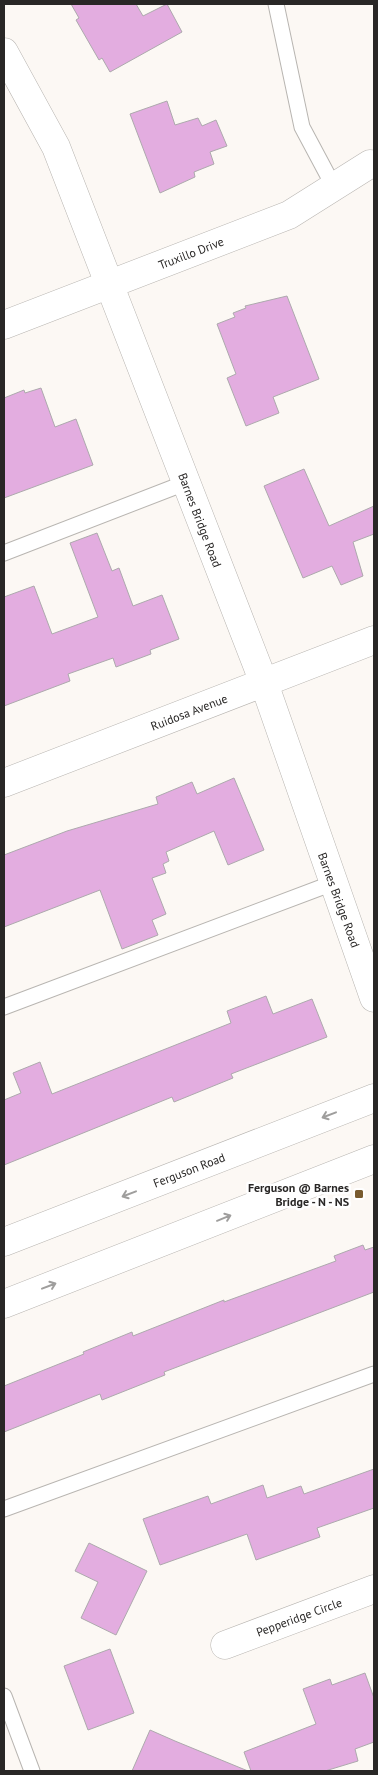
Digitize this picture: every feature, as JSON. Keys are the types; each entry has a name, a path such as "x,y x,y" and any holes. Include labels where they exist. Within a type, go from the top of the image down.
{"street":[{"name":"Barnes Bridge Road","path":"4,52 56,147 110,284 264,683 374,998"},
{"name":"Truxillo Drive","path":"4,325 289,215 370,164"},
{"name":"Ruidosa Avenue","path":"4,783 374,640"},
{"name":"Ferguson Road","path":"4,1242 374,1098"},
{"path":"4,1304 374,1159"},
{"name":"Pepperidge Circle","path":"225,1644 374,1589"}],"lane":[{"path":"276,4 302,127 334,187"},
{"path":"4,553 186,483"},
{"path":"4,1007 333,883"},
{"path":"4,1509 374,1374"},
{"path":"4,1696 32,1771"}],"building":[{"path":"71,4 136,4 143,16 167,4 182,32 110,72 102,58 99,60 76,20 79,18"},
{"path":"167,101 175,125 198,118 202,126 216,120 227,146 210,152 214,164 194,172 195,177 160,193 130,114"},
{"path":"287,296 319,379 273,397 279,413 246,426 227,378 236,374 217,324 235,317 233,313 246,308 245,306"},
{"path":"41,388 55,427 76,419 93,465 4,498 4,398 24,390 25,393"},
{"path":"304,469 329,526 374,506 374,534 353,542 363,576 341,585 332,566 303,578 264,486"},
{"path":"97,533 112,571 119,568 133,606 162,595 179,639 150,650 151,654 116,667 113,658 68,674 70,681 4,706 4,597 34,586 52,634 98,617 70,543"},
{"path":"234,778 264,850 228,865 214,831 166,852 169,861 163,864 166,873 152,878 166,914 152,920 158,935 122,949 100,890 4,927 4,855 67,831 158,804 156,797 192,782 197,794"},
{"path":"266,996 273,1014 312,999 327,1037 231,1074 233,1078 174,1102 172,1097 4,1165 4,1100 21,1093 13,1073 40,1062 52,1094 231,1023 227,1011"},
{"path":"363,1245 365,1250 374,1247 374,1292 164,1372 165,1375 102,1400 100,1394 4,1432 4,1386 84,1354 83,1352 132,1332 133,1336 224,1300 224,1302 336,1261 334,1256"},
{"path":"374,1469 374,1508 317,1528 320,1537 256,1560 247,1534 160,1565 143,1519 208,1496 211,1504 263,1485 267,1498 301,1486 304,1494"},
{"path":"89,1543 147,1571 116,1635 81,1618 98,1582 75,1571"},
{"path":"110,1649 134,1713 88,1730 64,1666"},
{"path":"365,1673 374,1698 374,1742 355,1749 358,1761 325,1771 251,1771 244,1752 316,1724 303,1689 330,1679 332,1685"},
{"path":"150,1730 175,1741 248,1771 132,1771"}],"place":[{"name":"Ferguson @ Barnes Bridge - N - NS","path":"359,1194"}]}
